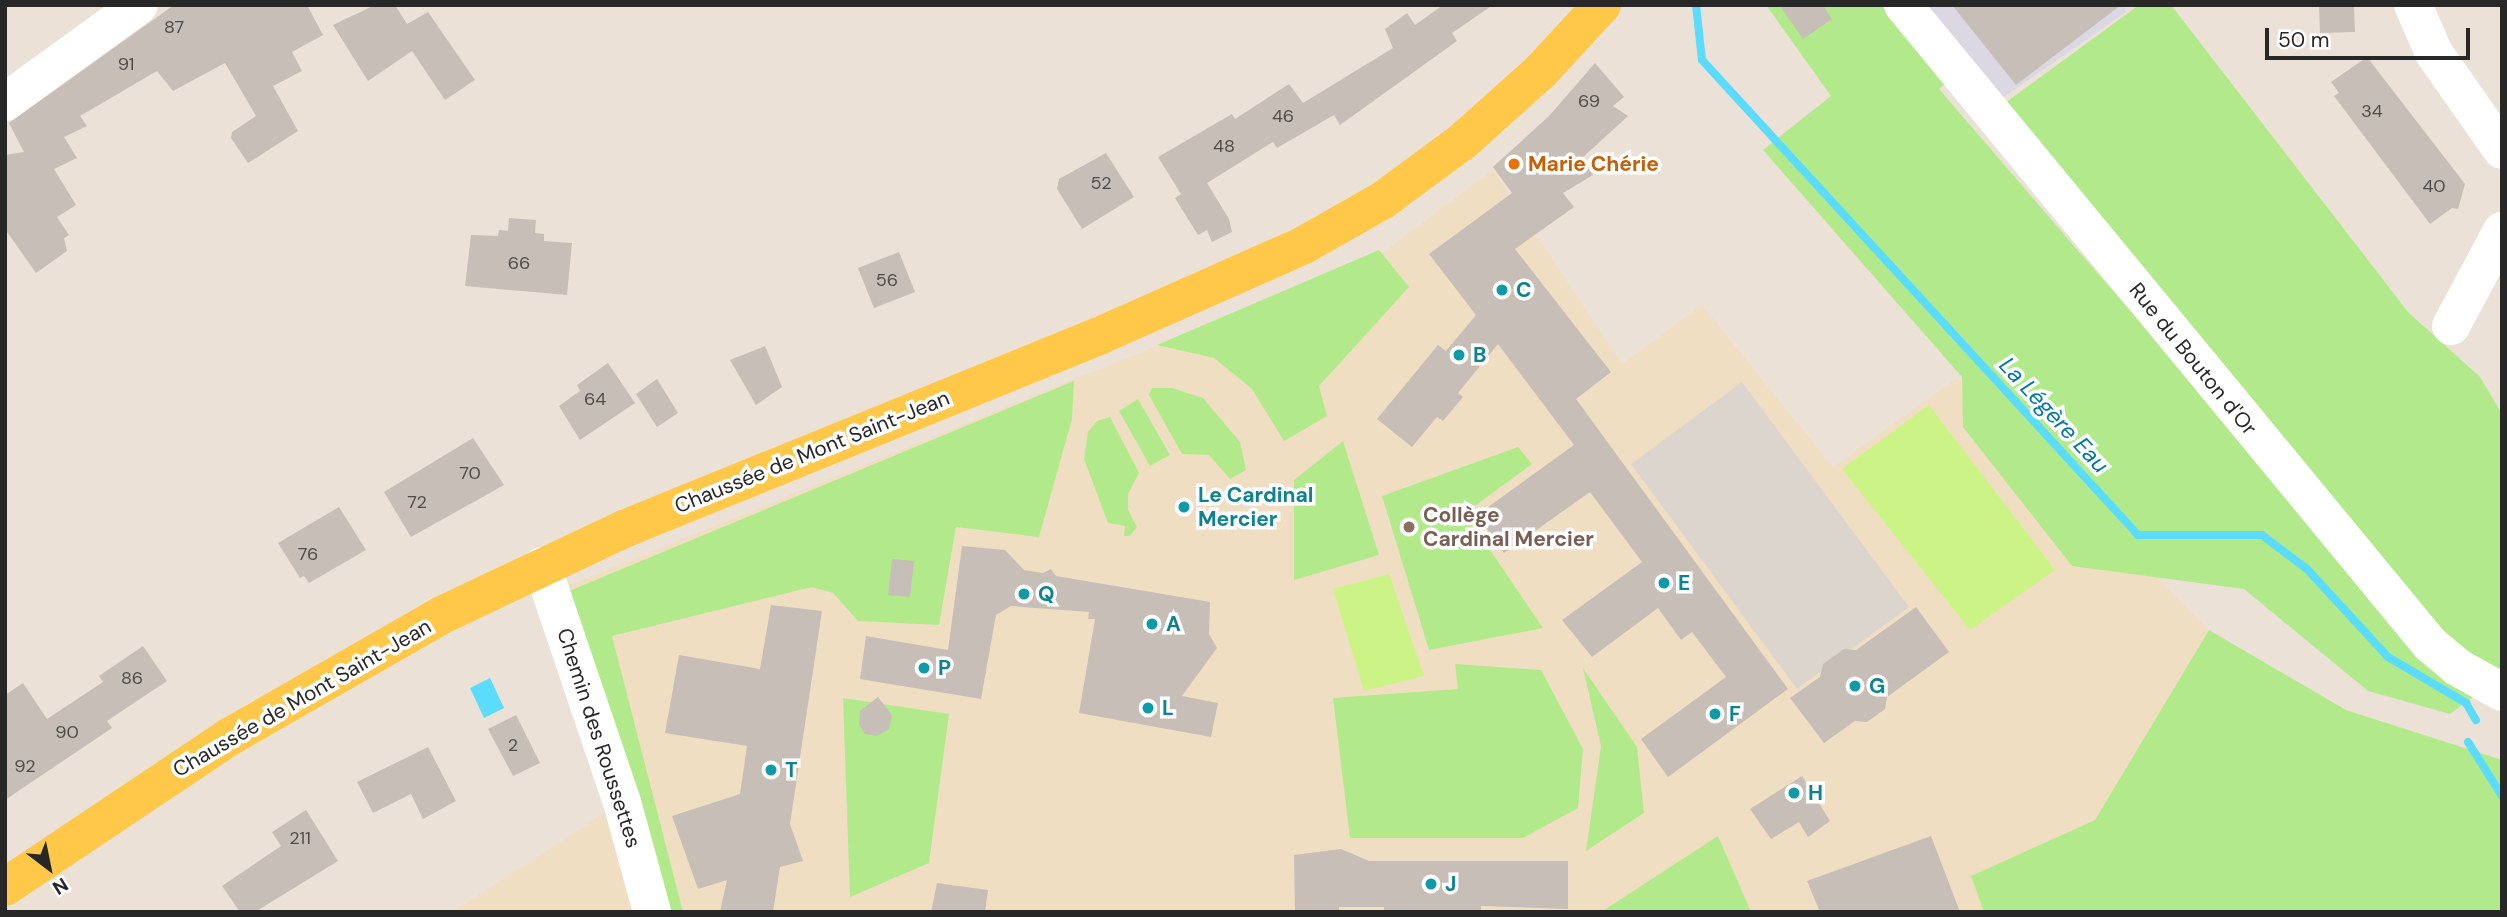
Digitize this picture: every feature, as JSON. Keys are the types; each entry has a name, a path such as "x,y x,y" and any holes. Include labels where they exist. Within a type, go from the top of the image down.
{"main road":[{"name":"Chaussée de Mont Saint-Jean","path":"5,887 122,806 294,697 542,566 1099,336 1304,246 1383,200 1463,141 1541,71 1602,5"}],"street":[{"path":"5,102 138,5"},
{"name":"Rue du Bouton d'Or","path":"1903,5 2430,644 2457,667 2502,692"},
{"path":"2413,5 2434,52 2502,149"},
{"path":"2451,326 2502,230"},
{"name":"Chemin des Roussettes","path":"542,566 622,802 652,912"}],"shaded area":[{"path":"1926,5 2123,5 2126,12 2001,99"},
{"name":"Collège Cardinal Mercier","path":"1493,170 1622,364 1702,305 1833,467 1957,378 2209,630 2095,820 1971,876 1984,912 452,912 622,802 565,587 1381,254"},
{"path":"1742,382 1909,607 1797,689 1631,464"}],"green space":[{"path":"1766,5 1881,5 1947,82 1939,89 2073,245 2259,458 2477,694 2450,714 2368,691 2244,589 2072,566 1963,427 1962,377 1763,150 1831,96"},
{"path":"2139,5 2171,5 2408,312 2480,377 2502,414 2502,670 2466,655 2397,581 2005,103"},
{"path":"1379,250 1409,287 1319,386 1327,416 1284,441 1252,389 1214,358 1157,345"},
{"path":"1074,381 1072,419 1039,537 956,527 939,625 858,621 833,593 812,587 612,636 683,912 662,912 569,591"},
{"path":"1152,388 1172,388 1203,398 1240,442 1246,470 1230,479 1209,455 1182,454 1149,395"},
{"path":"1138,399 1170,455 1150,466 1119,411"},
{"path":"1929,405 2055,570 1970,630 1842,469"},
{"path":"1110,417 1139,473 1128,494 1128,510 1137,527 1130,536 1124,536 1125,526 1108,523 1084,459 1088,432 1097,421"},
{"path":"1343,441 1379,555 1294,580 1294,480"},
{"path":"1518,447 1532,464 1465,513 1543,628 1429,650 1382,496"},
{"path":"1389,574 1424,676 1364,691 1333,589"},
{"path":"2209,630 2346,710 2502,760 2502,912 1984,912 1971,876 2095,820"},
{"path":"1455,664 1541,670 1583,749 1578,808 1523,838 1350,838 1333,698 1458,689"},
{"path":"1583,668 1637,747 1644,813 1586,851 1601,746"},
{"path":"843,698 949,714 929,863 850,897"},
{"path":"1718,836 1751,912 1601,912"}],"water":[{"path":"490,678 504,708 484,718 470,688"}],"building":[{"path":"174,5 307,5 323,35 292,52 302,71 273,86 298,131 248,163 231,138 232,132 256,116 225,63 173,91 157,71 80,116 87,126 64,137 77,158 54,169 76,205 57,217 69,235 64,238 67,251 36,273 5,229 5,155 24,152 9,123"},
{"path":"375,5 395,5 407,24 428,12 475,80 445,100 412,51 368,81 333,25"},
{"path":"1443,5 1493,5 1452,33 1457,41 1340,125 1334,115 1277,148 1273,142 1207,183 1229,219 1232,232 1212,242 1207,230 1198,235 1175,198 1181,194 1158,157 1232,114 1235,119 1289,84 1303,103 1393,48 1385,29 1407,13 1415,25"},
{"path":"1779,5 1823,5 1832,19 1803,39"},
{"path":"1952,5 2121,5 2016,85"},
{"path":"2319,5 2354,5 2355,32 2320,33"},
{"path":"2367,57 2465,184 2458,209 2452,208 2430,224 2334,96 2339,93 2331,82"},
{"path":"1595,63 1624,97 1613,106 1628,116 1581,159 1593,175 1563,193 1574,207 1515,249 1611,372 1576,399 1788,689 1668,777 1641,739 1726,677 1692,632 1681,640 1658,608 1592,657 1562,620 1642,562 1590,492 1504,553 1477,515 1574,445 1498,344 1458,393 1463,397 1443,421 1437,417 1412,447 1377,419 1438,345 1446,351 1476,315 1429,254 1512,193 1493,167 1550,115"},
{"path":"1106,153 1134,197 1082,229 1057,189 1059,179"},
{"path":"509,218 536,220 535,233 544,234 544,241 572,243 567,295 465,286 471,235 498,236 499,230 508,231"},
{"path":"899,252 915,292 874,308 858,268"},
{"path":"765,346 782,387 756,405 730,360"},
{"path":"608,363 635,403 580,440 559,406 580,391 577,385"},
{"path":"657,379 678,413 657,427 636,394"},
{"path":"473,438 504,485 411,537 384,492"},
{"path":"339,507 366,550 309,583 304,576 300,578 278,543"},
{"path":"962,546 1005,550 1024,570 1043,573 1051,569 1056,576 1210,602 1209,634 1217,648 1182,696 1218,703 1211,737 1079,713 1095,619 1088,619 1089,612 1011,606 996,615 981,699 860,679 866,636 948,650"},
{"path":"892,559 914,561 910,597 888,595"},
{"name":"T","path":"771,605 822,611 790,824 803,861 780,867 773,912 720,912 727,880 698,889 672,816 740,794 747,746 665,733 679,655 760,669"},
{"name":"G","path":"1916,607 1949,652 1887,697 1885,709 1867,722 1855,721 1824,743 1790,698 1820,677 1823,664 1844,649 1856,650"},
{"path":"143,646 167,681 107,721 112,728 5,800 5,695 23,683 47,719 103,682 99,676"},
{"path":"878,697 892,715 889,729 877,736 865,734 859,724 860,711"},
{"path":"516,715 540,763 513,776 488,729"},
{"path":"428,747 456,801 423,819 411,794 373,813 357,782"},
{"name":"H","path":"1802,776 1830,821 1808,837 1799,822 1771,839 1750,809"},
{"path":"306,810 338,861 255,912 240,912 222,886 281,846 272,832"},
{"path":"1931,836 1960,912 1820,912 1807,881"},
{"name":"J","path":"1341,849 1369,861 1568,861 1568,909 1481,906 1481,912 1384,912 1384,907 1339,907 1339,912 1295,912 1294,855"},
{"path":"937,883 988,890 985,912 931,912"}],"waterway":[{"name":"La Légère Eau","path":"1696,5 1702,60 2138,535 2262,535 2307,569 2388,657 2466,703 2476,720"},
{"path":"2468,742 2502,796"}],"place":[{"name":"Marie Chérie","path":"1514,164"},
{"name":"C","path":"1502,290"},
{"name":"B","path":"1459,355"},
{"name":"Le Cardinal Mercier","path":"1184,507"},
{"name":"Collège Cardinal Mercier","path":"1409,527"},
{"name":"E","path":"1664,583"},
{"name":"Q","path":"1024,594"},
{"name":"A","path":"1152,624"},
{"name":"P","path":"924,668"},
{"name":"G","path":"1855,686"},
{"name":"L","path":"1148,708"},
{"name":"F","path":"1715,714"},
{"name":"T","path":"771,770"},
{"name":"H","path":"1794,793"},
{"name":"J","path":"1431,884"}]}
